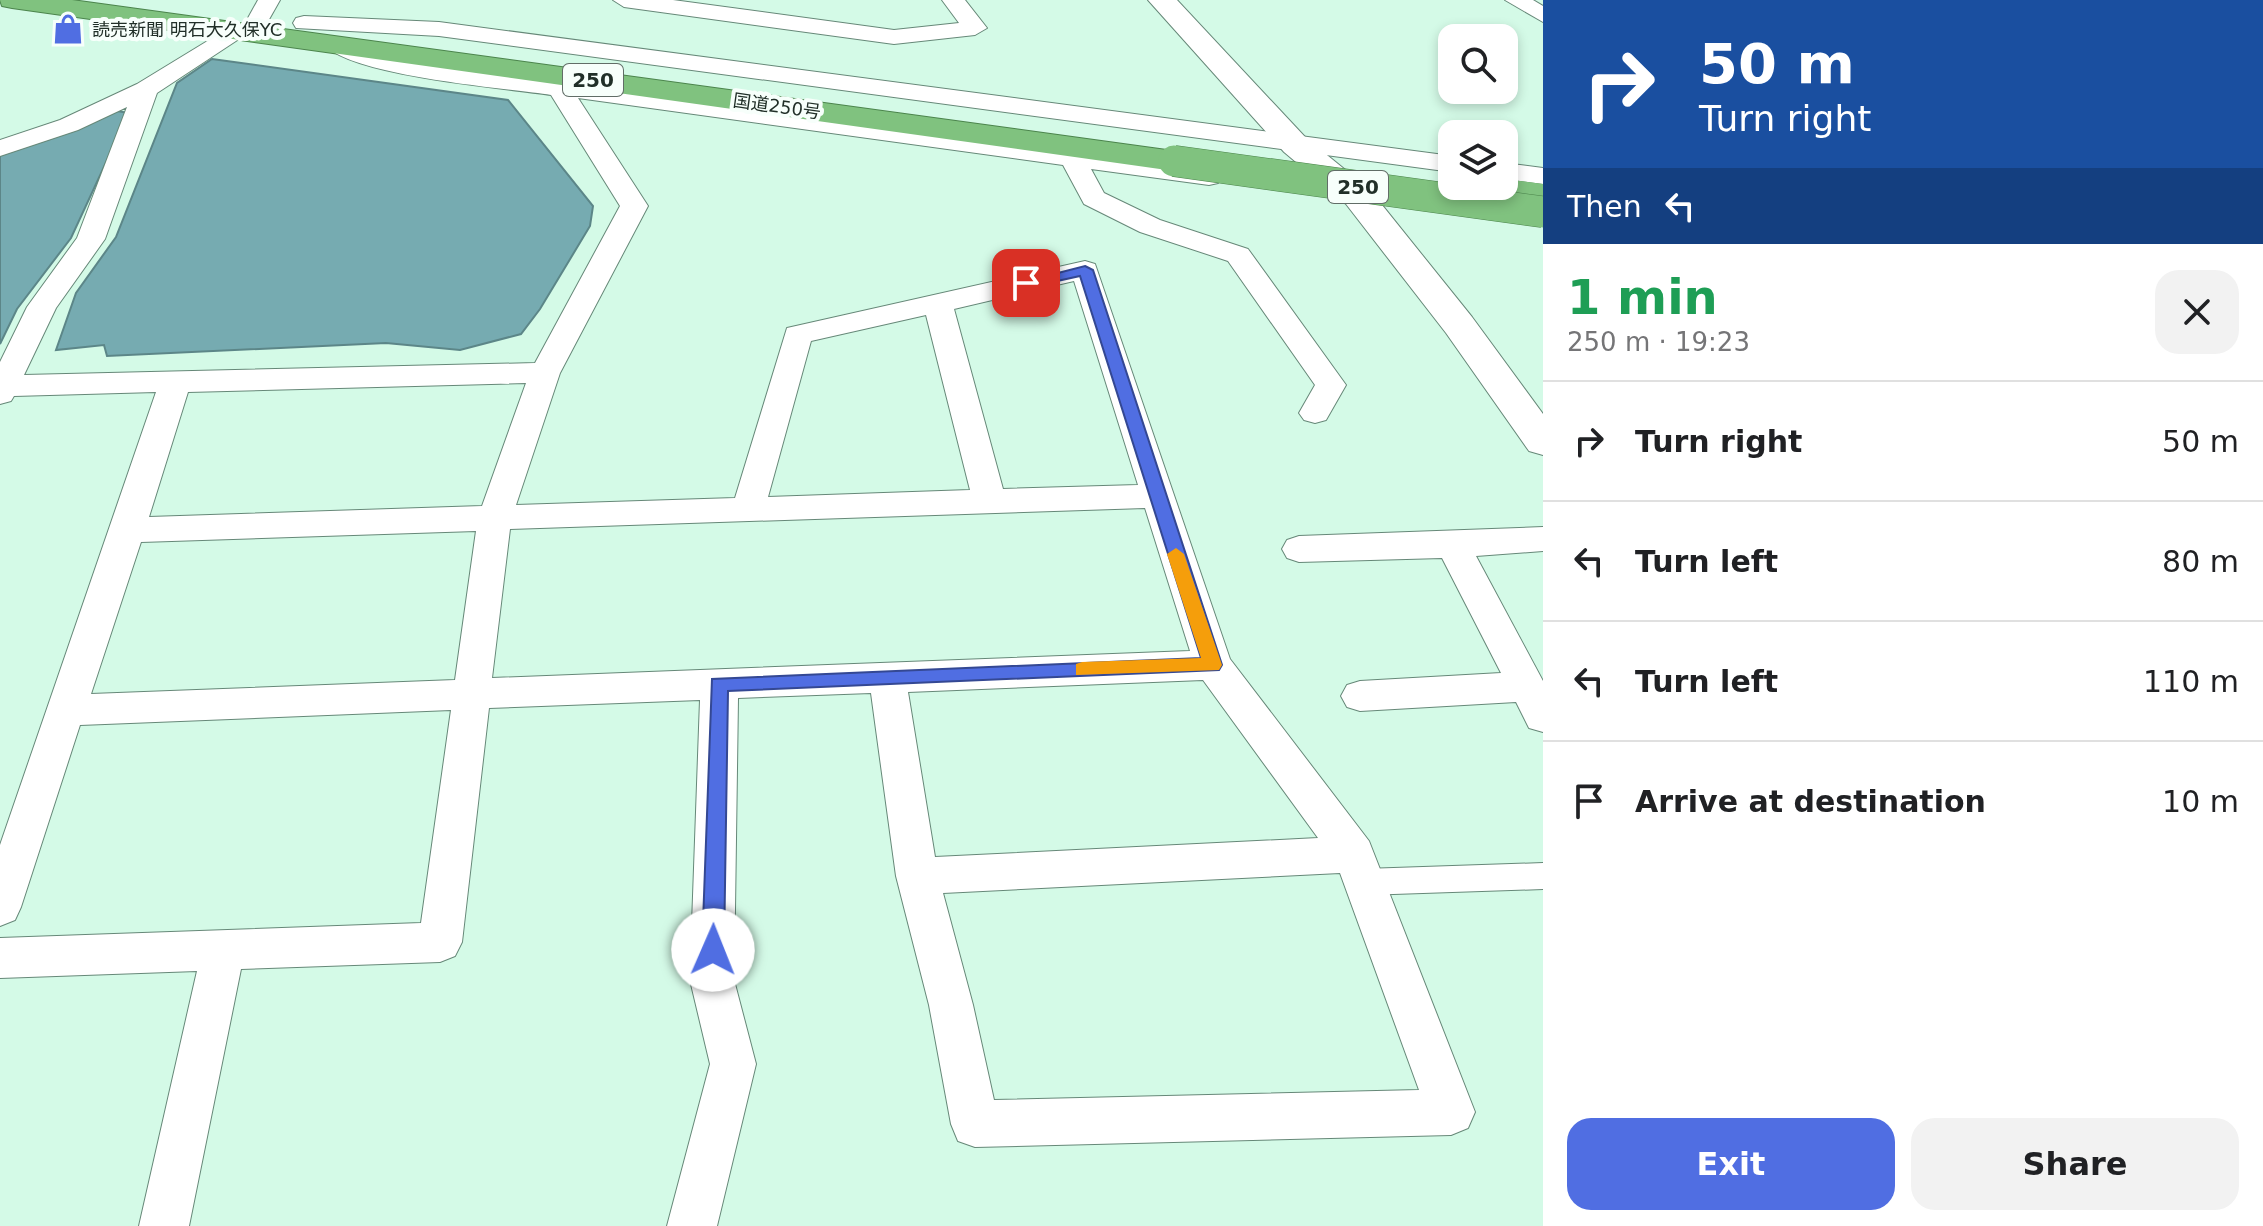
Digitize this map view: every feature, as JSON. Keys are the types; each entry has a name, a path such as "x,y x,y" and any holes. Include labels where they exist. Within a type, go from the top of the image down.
{"highway":[{"name":"国道250号","path":"12,0 255,16 335,43 1175,153 1438,180"},
{"name":"国道250号","path":"132,0 1175,153 1543,212"},
{"path":"1518,190 1543,194"}],"street":[{"path":"624,0 894,37 975,28 953,0"},
{"path":"1162,0 1295,145 1358,197 1459,325 1543,442"},
{"path":"1516,0 1543,15"},
{"path":"0,148 69,125 146,89 255,16"},
{"path":"304,23 439,29 1438,162"},
{"path":"335,43 365,59 560,90 1358,197 1543,226"},
{"path":"146,89 91,239 42,307 2,390 545,373"},
{"path":"0,958 440,942 494,520 545,373 634,206 560,90"},
{"path":"1073,159 1093,198 1150,226 1238,255 1331,385 1315,413"},
{"path":"1518,173 1543,176"},
{"path":"748,510 798,335 1085,270 1213,665 1359,868 1451,1112 975,1124 951,1005 917,876 887,677"},
{"path":"938,304 989,501"},
{"path":"0,907 64,710 129,530 175,383"},
{"path":"129,530 1156,496"},
{"path":"1299,549 1543,539"},
{"path":"1360,696 1535,701 1453,545"},
{"path":"64,710 1213,665"},
{"path":"692,1226 733,1064 712,980 719,684"},
{"path":"917,876 1359,868 1543,876"},
{"path":"164,1226 223,950"}],"water":[{"path":"212,59 508,100 593,206 590,226 540,309 521,334 460,350 386,343 107,356 104,345 56,350 76,293 116,237 177,83"},
{"path":"117,111 129,113 71,238 17,309 0,344 0,155"}],"slow traffic":[{"path":"1082,670 1213,665 1176,554"}],"place":[{"name":"読売新聞 明石大久保YC","path":"68,29"}],"route":[{"path":"713,950 719,684 1213,665 1085,270 1026,283"}]}
